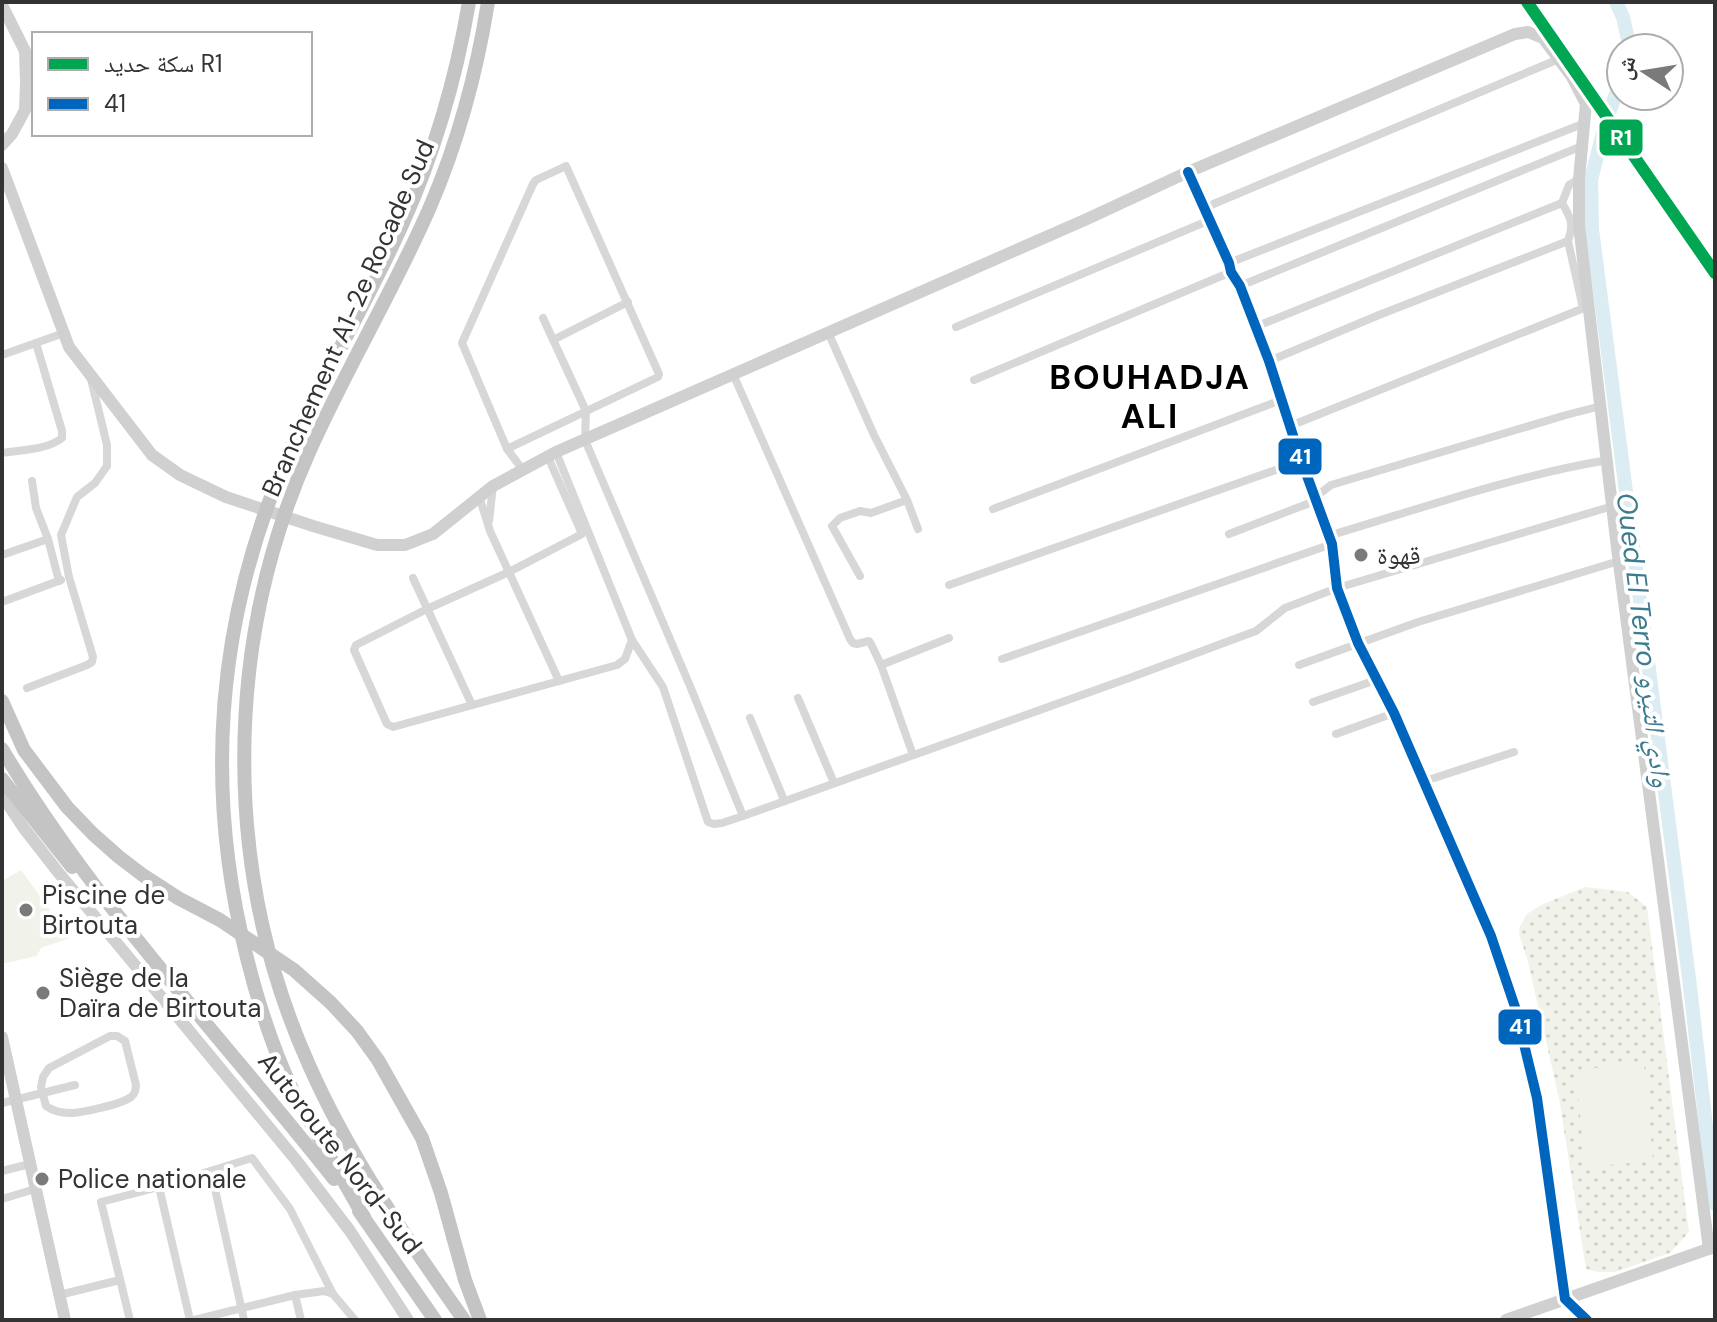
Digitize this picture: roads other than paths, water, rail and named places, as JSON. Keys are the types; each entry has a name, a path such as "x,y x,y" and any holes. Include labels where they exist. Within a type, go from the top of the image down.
{"highway":[{"name":"Branchement A1-2e Rocade Sud","path":"364,1217 291,1088 253,982 238,922 222,809 220,757 225,687 241,590 270,497 301,425 381,269 424,174 453,79 469,2"},
{"name":"Branchement A1-2e Rocade Sud","path":"464,1320 424,1264 343,1134 290,1020 276,979 251,868 245,810 245,710 250,662 268,568 280,529 319,429 431,204 460,123 484,30 488,2"},
{"name":"Autoroute Nord-Sud","path":"2,701 24,750 67,807 93,834 144,876 220,920 294,970 357,1031 378,1060 422,1138 480,1320"},
{"name":"Autoroute Nord-Sud","path":"2,749 43,812 114,909 364,1217 435,1320"},
{"path":"2,779 70,865 114,909"}],"street":[{"path":"2,5 25,51 26,82 25,110 2,145"},
{"path":"2,168 69,347 152,455 180,475 226,497 377,545 405,545 433,534 493,486 552,454 1188,172 1515,34 1528,32 1543,38 1572,77 1586,104 1579,179 1579,225 1586,307 1712,1248 1506,1320"},
{"path":"1204,208 1559,59"},
{"path":"974,380 1230,267 1585,123"},
{"path":"1240,286 1582,146"},
{"path":"507,449 659,374 566,166 533,184 462,343 507,449 523,470"},
{"path":"1188,172 1240,286 1269,361 1330,540 1337,588 1358,643 1394,713 1491,936 1515,1007 1537,1098 1565,1299 1587,1320"},
{"path":"1255,327 1562,203 1569,185 1579,179"},
{"path":"1562,203 1571,217 1568,241 1586,307"},
{"path":"956,327 1210,220"},
{"path":"1269,361 1568,241"},
{"path":"553,340 628,302"},
{"path":"1290,426 1586,307"},
{"path":"543,318 586,411 585,440 743,816"},
{"path":"828,332 918,529"},
{"path":"2,355 64,333"},
{"path":"2,453 46,446 62,438 36,343"},
{"path":"27,688 92,662 61,535 77,497 95,483 107,466 107,445 90,374"},
{"path":"733,374 850,639 857,644 869,641 881,665 913,755"},
{"path":"993,509 1281,400"},
{"path":"1229,534 1315,499 1331,485 1601,406"},
{"path":"552,454 582,534 354,647 387,724 393,727 617,665 625,659 632,640"},
{"path":"552,454 632,640 663,687 708,822 714,824 1256,631 1285,608 1337,588 1613,506"},
{"path":"1002,659 1330,540 1509,482 1608,460"},
{"path":"949,585 1301,461"},
{"path":"32,481 36,508 59,581"},
{"path":"489,526 493,486"},
{"path":"479,496 489,526 559,681"},
{"path":"860,576 832,526 840,518 860,511 871,513 907,500"},
{"path":"2,555 48,539"},
{"path":"1299,665 1418,622 1619,561"},
{"path":"2,602 69,577"},
{"path":"413,578 472,705"},
{"path":"881,665 949,638"},
{"path":"1313,702 1376,680"},
{"path":"798,698 834,783"},
{"path":"1336,734 1394,713"},
{"path":"750,718 784,800"},
{"path":"1422,782 1514,752"},
{"path":"2,795 58,872 296,1160 350,1231 408,1320"},
{"path":"110,1036 125,1041 136,1085 129,1099 91,1111 69,1113 54,1111 46,1106 42,1093 43,1077 49,1068 110,1036"},
{"path":"2,1037 65,1320"},
{"path":"2,1103 75,1085"},
{"path":"130,1320 101,1202 252,1158 290,1209 333,1294 355,1320"},
{"path":"2,1171 30,1164"},
{"path":"211,1171 244,1320"},
{"path":"159,1187 192,1320 295,1295 324,1291 333,1294"},
{"path":"2,1199 35,1189"},
{"path":"59,1295 120,1280"},
{"path":"295,1295 301,1320"},
{"path":"342,1303 346,1320"}],"waterway":[{"name":"Oued El Terro وادي التيرو","path":"1616,2 1626,32"},
{"name":"Oued El Terro وادي التيرو","path":"1610,112 1591,180 1592,229 1689,978 1715,1204"}],"railway":[{"path":"1527,2 1715,273"}],"rail line":[{"name":"R1","path":"1527,2 1715,273"}],"place":[{"name":"قهوة","path":"1361,555"},
{"name":"Piscine de Birtouta","path":"26,910"},
{"name":"Siège de la Daïra de Birtouta","path":"43,993"},
{"name":"Police nationale","path":"42,1179"}],"district":[{"name":"BOUHADJA ALI","path":"1150,396"}]}
